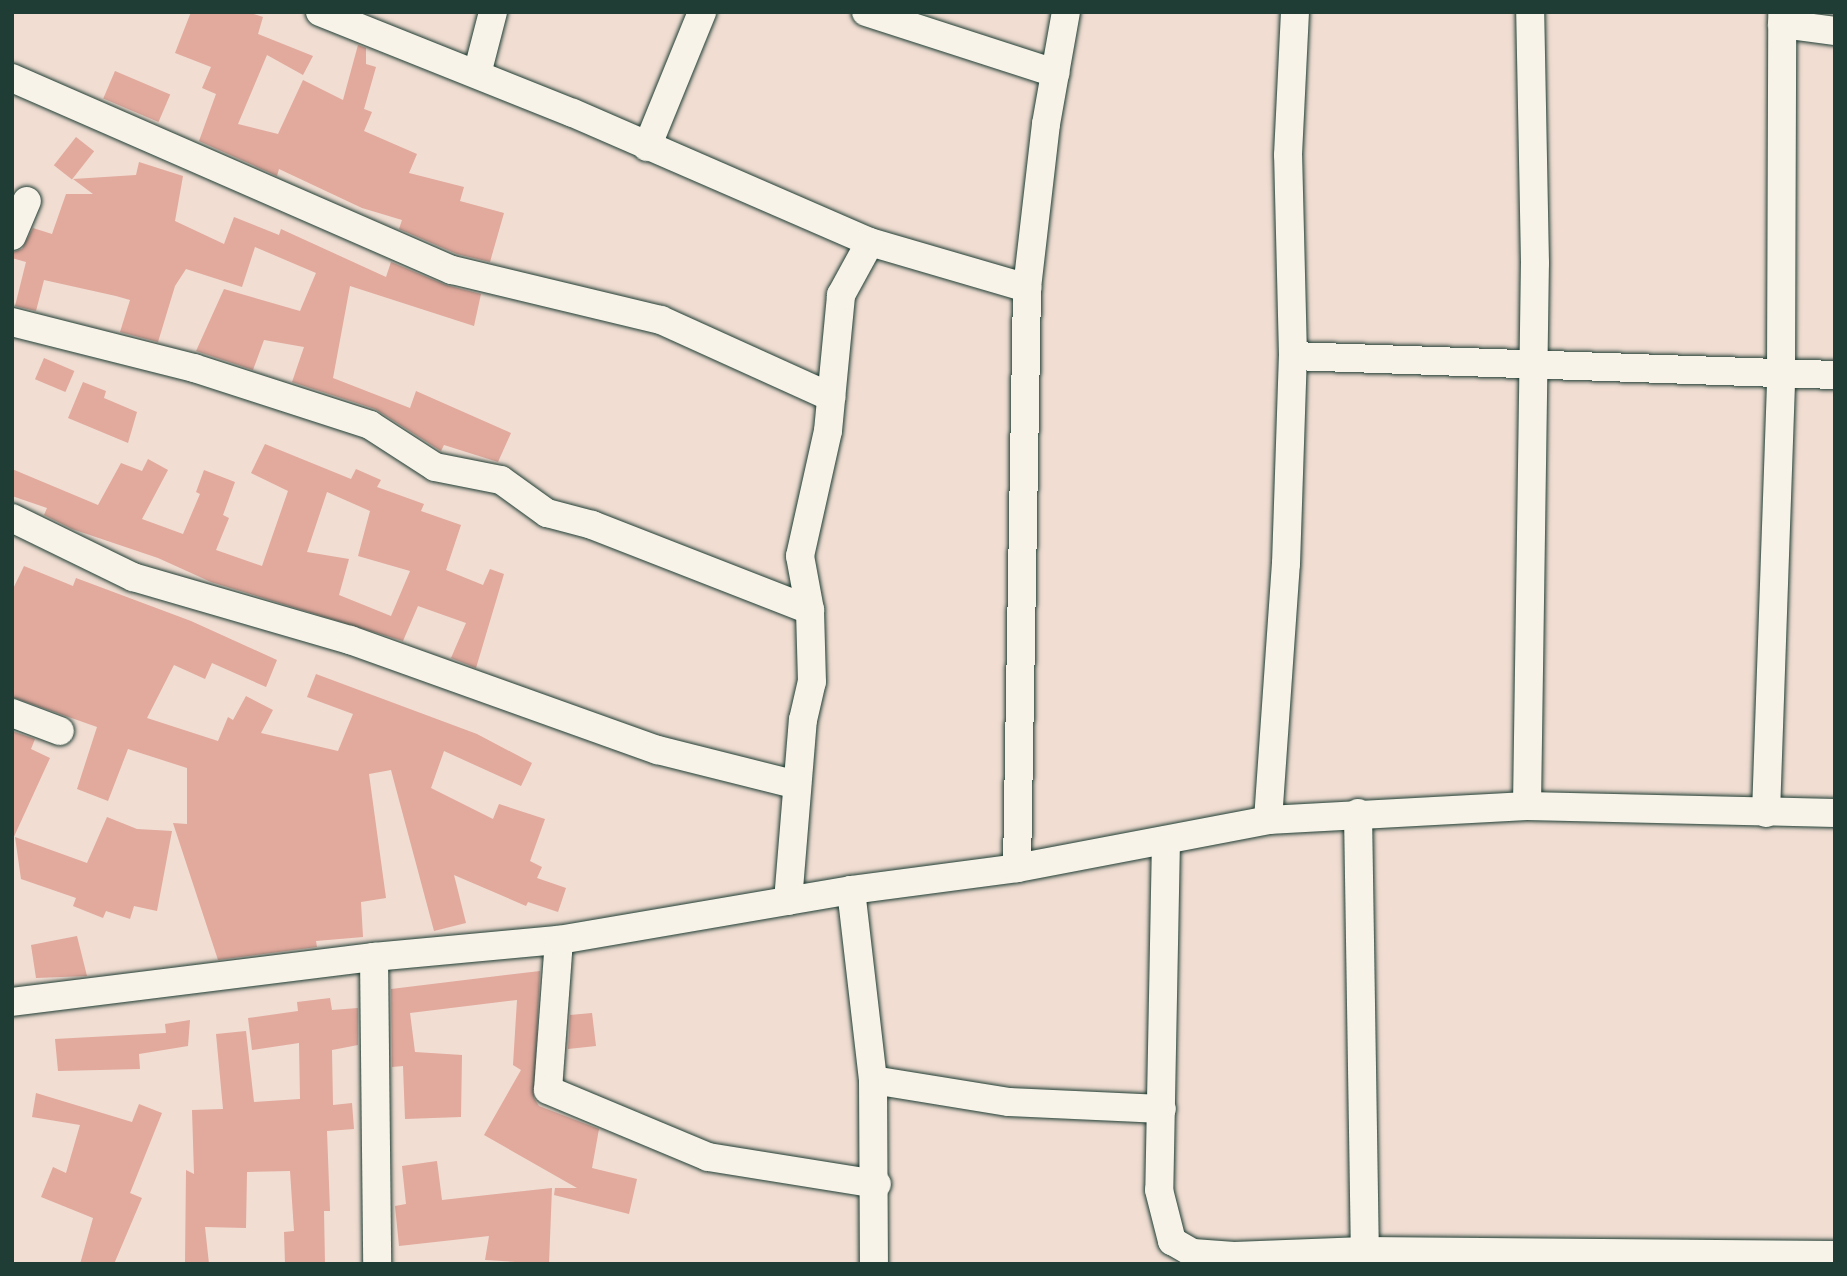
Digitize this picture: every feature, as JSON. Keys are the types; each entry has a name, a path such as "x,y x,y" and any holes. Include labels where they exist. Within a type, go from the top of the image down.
{"street":[{"path":"320,12 477,74 870,242 1027,288"},
{"path":"477,74 493,12"},
{"path":"647,147 702,12"},
{"path":"866,12 1055,73"},
{"path":"1017,868 1027,288 1055,73 1066,12"},
{"path":"1268,820 1286,564 1293,356 1288,155 1295,12"},
{"path":"1527,806 1535,193 1530,12"},
{"path":"1766,813 1781,375 1783,18 1835,31"},
{"path":"12,78 452,270 662,320 831,397"},
{"path":"12,236 27,201"},
{"path":"788,901 803,720 812,682 810,610 800,556 831,397 841,295 870,242"},
{"path":"12,323 194,368 370,425 435,467 501,480 547,513 592,525 810,610"},
{"path":"1293,356 1835,375"},
{"path":"12,517 133,577 350,640 658,750 797,785"},
{"path":"12,713 60,731"},
{"path":"12,1002 374,957 559,940 851,890 1017,868 1268,820 1358,813 1527,806 1835,813"},
{"path":"1358,813 1364,1257"},
{"path":"1166,840 1159,1190 1172,1241 1193,1253 1234,1256 1620,1259 1835,1255"},
{"path":"851,890 873,1080 877,1184 874,1264"},
{"path":"559,940 548,1090 708,1157 877,1184"},
{"path":"374,957 377,1264"},
{"path":"873,1080 1009,1102 1162,1109"}],"building":[{"path":"191,12 248,12 263,17 258,34 313,56 303,75 267,55 238,124 278,134 303,80 343,100 358,45 366,48 366,64 376,67 364,109 372,112 364,131 417,154 409,173 464,187 460,201 504,213 490,262 457,254 399,229 402,220 362,208 279,169 277,176 199,141 216,94 202,88 211,67 175,53"},
{"path":"115,71 170,94 159,122 103,99"},
{"path":"76,137 94,151 72,180 54,165"},
{"path":"139,162 183,176 175,221 224,244 234,217 279,235 281,229 386,277 391,262 446,285 481,294 474,326 350,286 333,378 410,408 416,391 511,433 498,462 444,445 441,451 375,409 292,382 304,347 264,340 253,370 196,351 224,289 300,311 316,273 255,247 242,287 186,269 175,286 158,342 120,332 130,300 116,296 44,280 36,311 15,306 26,262 12,258 13,252 22,249 33,228 52,234 66,194 93,194 73,179 136,175"},
{"path":"44,358 74,371 65,392 35,379"},
{"path":"83,382 106,391 104,398 137,412 128,443 68,418"},
{"path":"265,444 351,479 356,469 381,480 377,487 424,504 421,511 461,525 446,570 483,585 490,569 504,574 476,668 451,658 466,623 418,606 403,641 211,582 158,558 72,529 44,515 47,508 12,496 12,469 98,505 121,463 142,471 148,459 168,470 142,519 183,534 200,494 196,492 204,470 235,482 223,515 229,518 216,550 262,566 288,491 251,473","holes":["327,492 370,511 358,556 410,571 391,616 339,595 349,559 307,552"]},
{"path":"24,566 73,586 76,578 191,621 277,660 266,687 212,663 205,679 174,665 147,718 218,741 228,717 233,720 246,696 273,710 261,733 338,751 353,714 307,697 316,674 477,734 532,763 521,786 444,751 431,788 493,819 499,804 545,819 530,861 542,867 537,878 566,888 558,912 528,902 526,906 454,875 466,923 434,931 391,770 369,774 386,898 361,902 363,937 316,941 317,947 218,960 173,823 187,824 187,768 128,749 108,801 77,789 97,727 12,697 12,591"},
{"path":"12,731 35,739 31,749 50,758 12,841"},
{"path":"107,817 137,829 172,831 157,911 134,906 130,919 106,911 103,918 73,906 76,898 21,879 15,837 87,863"},
{"path":"77,936 87,976 36,978 31,945"},
{"path":"540,971 534,1098 539,1106 599,1129 592,1168 637,1179 629,1214 554,1195 555,1188 577,1188 484,1135 521,1070 513,1065 517,1000 410,1013 415,1052 462,1055 461,1117 405,1119 403,1066 392,1067 391,989"},
{"path":"330,998 332,1010 358,1008 358,1045 332,1050 333,1105 352,1103 354,1129 327,1131 330,1211 324,1211 325,1264 285,1264 284,1232 294,1231 290,1171 247,1172 246,1228 205,1227 209,1264 185,1264 186,1170 194,1174 192,1110 223,1109 216,1034 246,1031 254,1102 300,1099 299,1043 252,1050 248,1018 298,1011 297,1002"},
{"path":"592,1013 596,1046 568,1049 570,1015"},
{"path":"190,1020 188,1046 139,1054 140,1069 58,1071 55,1039 166,1033 165,1024"},
{"path":"36,1093 132,1122 139,1104 162,1113 130,1193 142,1198 114,1264 80,1264 93,1218 41,1197 53,1167 66,1173 80,1125 32,1117"},
{"path":"437,1161 442,1200 552,1188 549,1264 485,1260 489,1236 399,1246 395,1206 406,1204 402,1166"}]}
